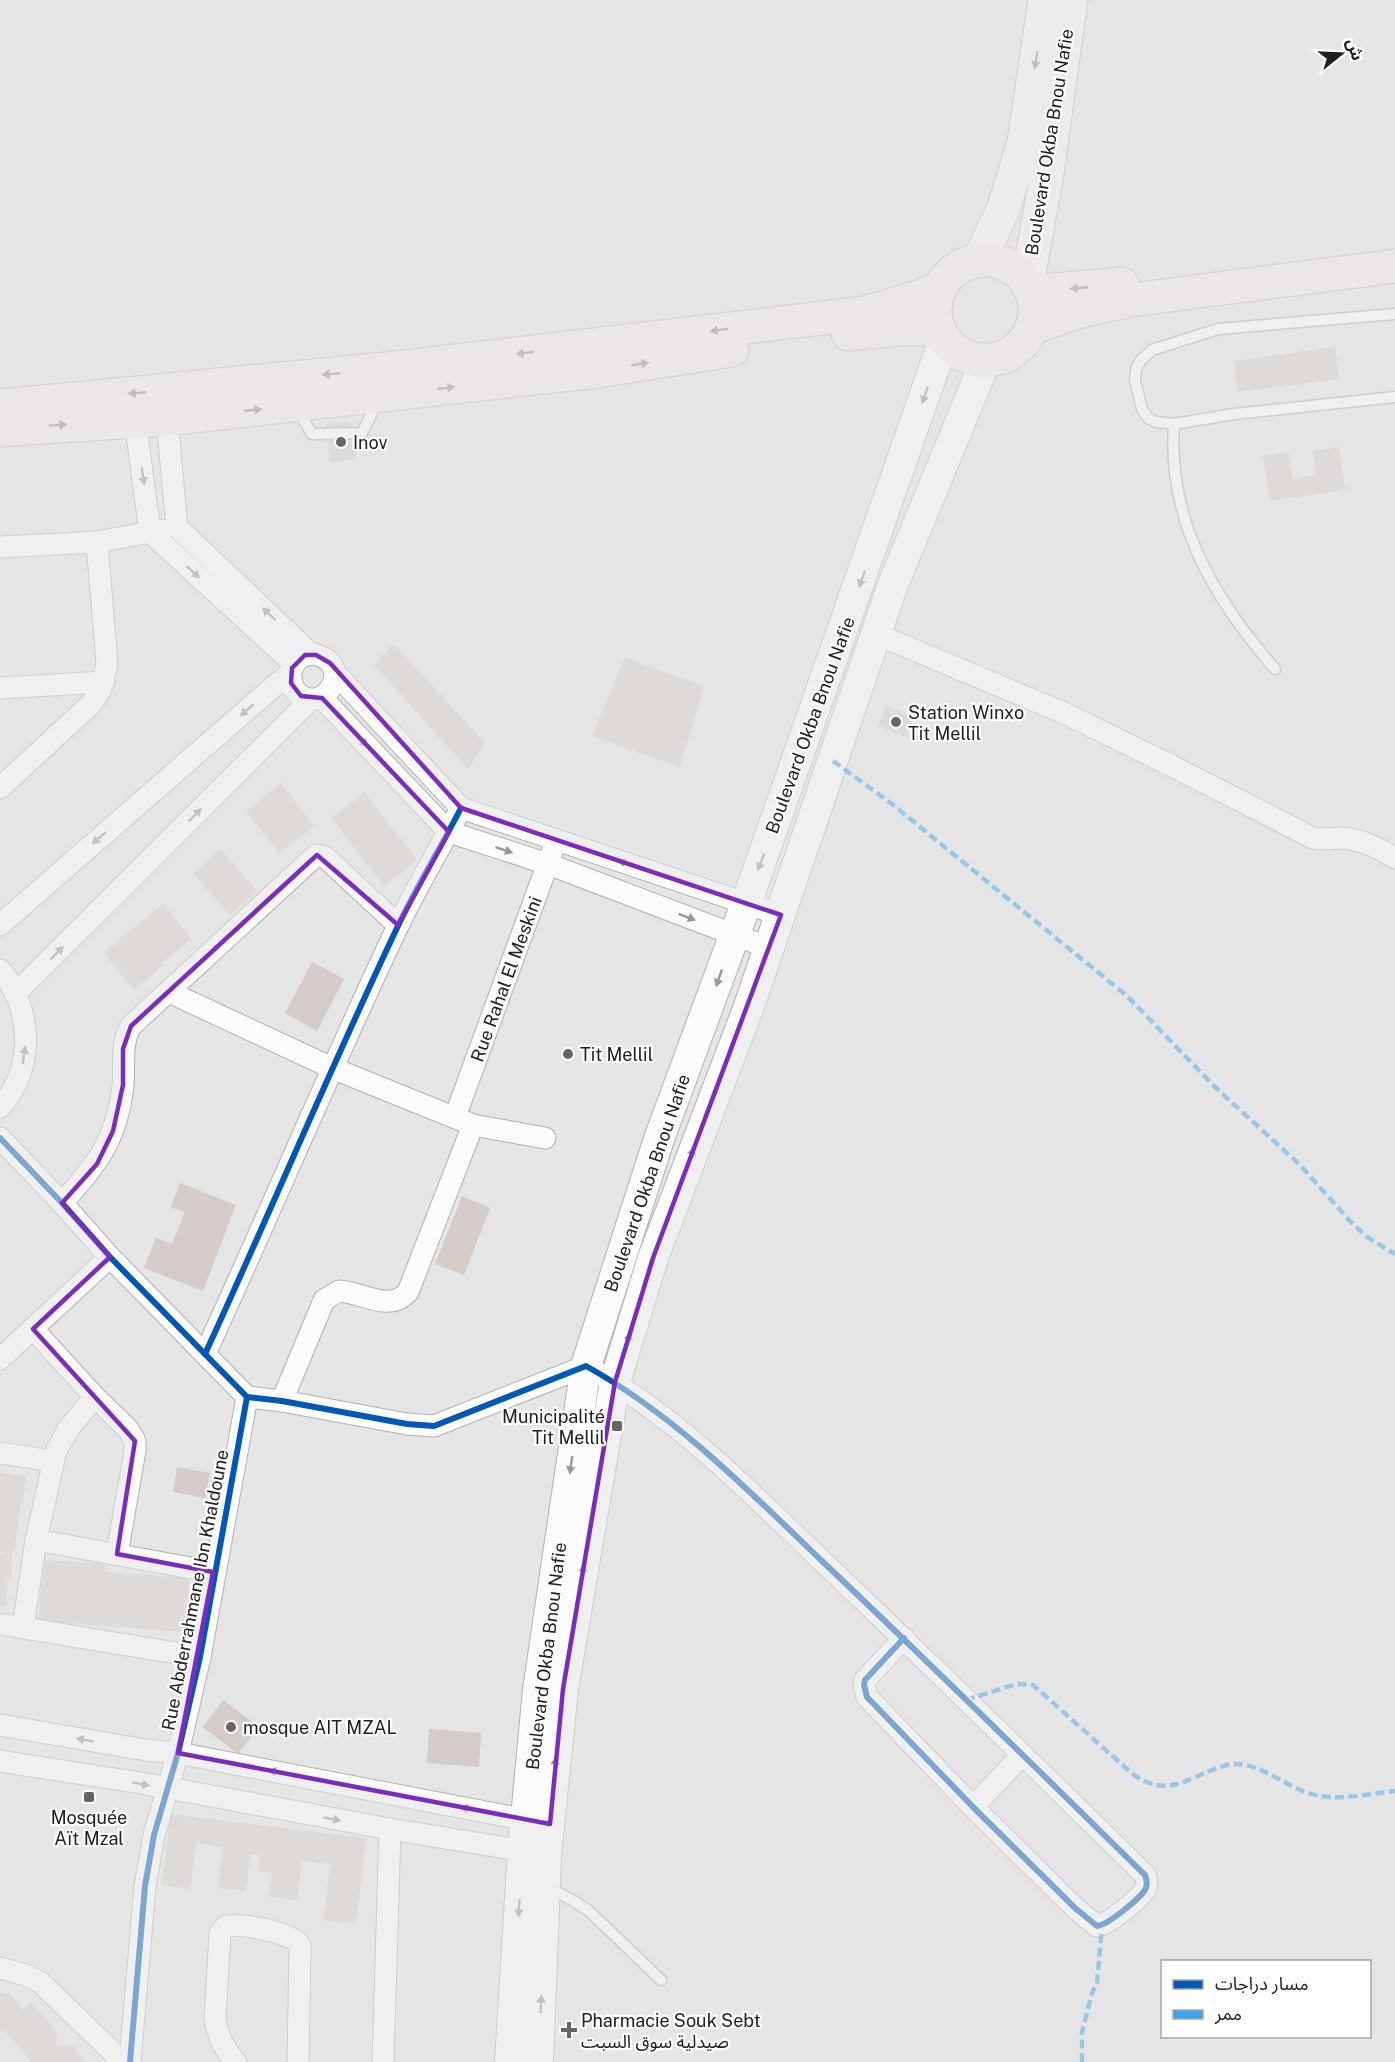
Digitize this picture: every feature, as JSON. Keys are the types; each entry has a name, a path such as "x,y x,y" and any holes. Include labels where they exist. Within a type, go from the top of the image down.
{"highway":[{"path":"1029,288 1126,284 1395,247"},
{"path":"979,260 1004,263 1019,274 1029,288 1035,310 1032,328 1024,341 1014,351 1001,358 986,360 967,357 951,347 941,335 936,321 935,304 940,288 947,277 967,263 979,260"},
{"path":"1032,328 1077,312 1131,300 1395,266"},
{"path":"0,405 395,368 865,313 940,288"},
{"path":"0,430 167,419 599,371 820,337 898,328 941,335"}],"main road":[{"name":"Boulevard Okba Bnou Nafie","path":"979,260 1003,210 1024,141 1045,0"},
{"name":"Boulevard Okba Bnou Nafie","path":"1029,288 1071,0"},
{"name":"Boulevard Okba Bnou Nafie","path":"538,1822 538,1690 586,1366 659,1139 746,904 941,335"},
{"name":"Boulevard Okba Bnou Nafie","path":"510,2062 538,1822 615,1382 653,1258 748,1009 892,587 986,360"},
{"name":"Boulevard Okba Bnou Nafie","path":"534,1852 546,1886 538,2062"}],"street":[{"path":"167,419 177,527 298,663"},
{"path":"135,420 150,532 298,663"},
{"path":"0,547 97,542 177,527"},
{"path":"0,788 91,704 104,682 107,664 97,542"},
{"path":"876,634 1064,713 1313,838 1362,841 1395,858"},
{"path":"0,925 298,663 326,659 335,673 461,808 781,915"},
{"path":"298,663 291,682 296,692 306,698 316,698 449,832 548,864 769,948"},
{"path":"15,994 316,698 332,687 335,673"},
{"path":"0,688 104,682"},
{"path":"205,1354 398,925 461,808"},
{"name":"Rue Rahal El Meskini","path":"282,1401 324,1300 339,1291 384,1302 394,1302 408,1293 557,840"},
{"path":"62,1203 96,1164 113,1131 121,1101 124,1071 123,1049 128,1032 135,1022 317,855 325,857 398,925"},
{"path":"0,970 15,994 24,1026 25,1055 19,1077 0,1107"},
{"path":"169,992 332,1068 464,1121 545,1138"},
{"path":"0,1138 110,1257 247,1397 282,1401 407,1424 434,1426 586,1366 615,1382 664,1417 720,1464 904,1638 1145,1875 1147,1886 1144,1891 1108,1923 1097,1926 1075,1908 867,1697 865,1680 904,1638"},
{"path":"0,1359 110,1257"},
{"path":"33,1329 95,1397 128,1429 135,1441 117,1554"},
{"path":"23,1627 36,1540 56,1451 69,1428 95,1397"},
{"name":"Rue Abderrahmane Ibn Khaldoune","path":"130,2062 145,1886 154,1835 178,1753 200,1657 213,1572 247,1397"},
{"path":"0,1453 53,1461"},
{"path":"36,1540 213,1572"},
{"path":"0,1624 200,1657"},
{"path":"0,1725 146,1750 178,1753 538,1822"},
{"path":"973,1807 1022,1755"},
{"path":"0,1761 534,1852"},
{"path":"383,2062 390,1829"},
{"path":"236,2062 226,2051 216,2031 215,2019 220,1933 226,1926 238,1925 282,1934 296,1940 300,1946 298,2062"},
{"path":"0,1968 26,1975 40,1982 123,2062"}],"lane":[{"path":"1395,314 1218,329 1152,350 1140,361 1135,381 1142,409 1148,418 1156,422 1174,424 1234,414 1395,397"},
{"path":"1174,424 1173,442 1177,482 1186,528 1194,548 1216,589 1246,635 1275,669"},
{"path":"546,1886 589,1911 661,1980"}],"highlighted area":[{"path":"305,655 316,655 330,663 461,808 781,915 653,1258 615,1382 563,1689 550,1824 178,1753 213,1572 117,1554 135,1441 33,1329 110,1257 62,1203 97,1164 113,1131 123,1085 123,1049 131,1026 317,855 398,925 449,832 322,698 301,696 291,683 292,668"}],"building":[{"path":"1335,347 1339,379 1238,392 1234,361"},
{"name":"Inov","path":"351,422 355,459 330,462 326,424"},
{"path":"1339,447 1345,490 1270,501 1263,456 1288,452 1293,479 1316,475 1313,451"},
{"path":"394,644 485,743 468,769 374,665"},
{"path":"625,658 704,686 680,767 592,736"},
{"name":"Station Winxo Tit Mellil","path":"886,706 914,717 906,737 878,726"},
{"path":"281,783 314,826 279,853 246,811"},
{"path":"364,792 417,860 384,886 331,818"},
{"path":"220,849 257,891 230,915 193,873"},
{"path":"163,904 192,939 134,990 104,952"},
{"path":"312,962 344,979 317,1031 285,1013"},
{"path":"180,1183 236,1205 203,1291 144,1268 156,1238 172,1244 185,1212 171,1207"},
{"path":"462,1196 490,1208 464,1275 435,1264"},
{"path":"177,1467 210,1473 205,1498 173,1492"},
{"path":"0,1473 26,1476 14,1553 0,1552"},
{"path":"0,1554 12,1554 11,1580 7,1580 6,1605 0,1605"},
{"path":"45,1560 105,1564 105,1572 189,1578 186,1632 38,1621"},
{"name":"mosque AIT MZAL","path":"223,1700 259,1727 238,1754 203,1727"},
{"path":"429,1729 481,1733 479,1767 427,1763"},
{"path":"170,1814 366,1838 356,1924 324,1920 330,1864 302,1861 297,1900 269,1897 272,1873 258,1871 260,1855 250,1854 246,1891 218,1888 223,1847 196,1843 190,1889 162,1885"},
{"path":"0,1993 10,1994 23,2009 31,2002 57,2032 56,2045 72,2046 86,2062 32,2062 6,2032 0,2031"}],"marked path":[{"path":"833,761 892,804 1127,996 1215,1087 1300,1165 1349,1220 1367,1237 1395,1254"},
{"path":"966,1700 1016,1684 1033,1685 1135,1776 1158,1785 1177,1784 1235,1764 1254,1767 1318,1796 1351,1796 1395,1791"},
{"path":"1082,2062 1082,2032 1092,1993 1097,1983 1102,1926"}],"cycle path":[{"path":"205,1354 397,928 461,808"},
{"path":"0,1138 110,1257 247,1397 282,1401 407,1424 434,1426 586,1366 619,1386 681,1431 767,1508 864,1601 904,1640 945,1679 1145,1875 1146,1888 1130,1905 1115,1917 1097,1926 1075,1908 973,1807 867,1697 865,1680 904,1638"},
{"path":"130,2062 145,1886 154,1835 178,1753 200,1657 247,1397"}],"place":[{"name":"Inov","path":"341,442"},
{"name":"Station Winxo Tit Mellil","path":"896,722"},
{"name":"Tit Mellil","path":"568,1054"},
{"name":"Municipalité Tit Mellil","path":"617,1426"},
{"name":"mosque AIT MZAL","path":"231,1727"},
{"name":"Mosquée Aït Mzal","path":"89,1797"},
{"name":"Pharmacie Souk Sebt صيدلية سوق السبت","path":"569,2030"}]}
